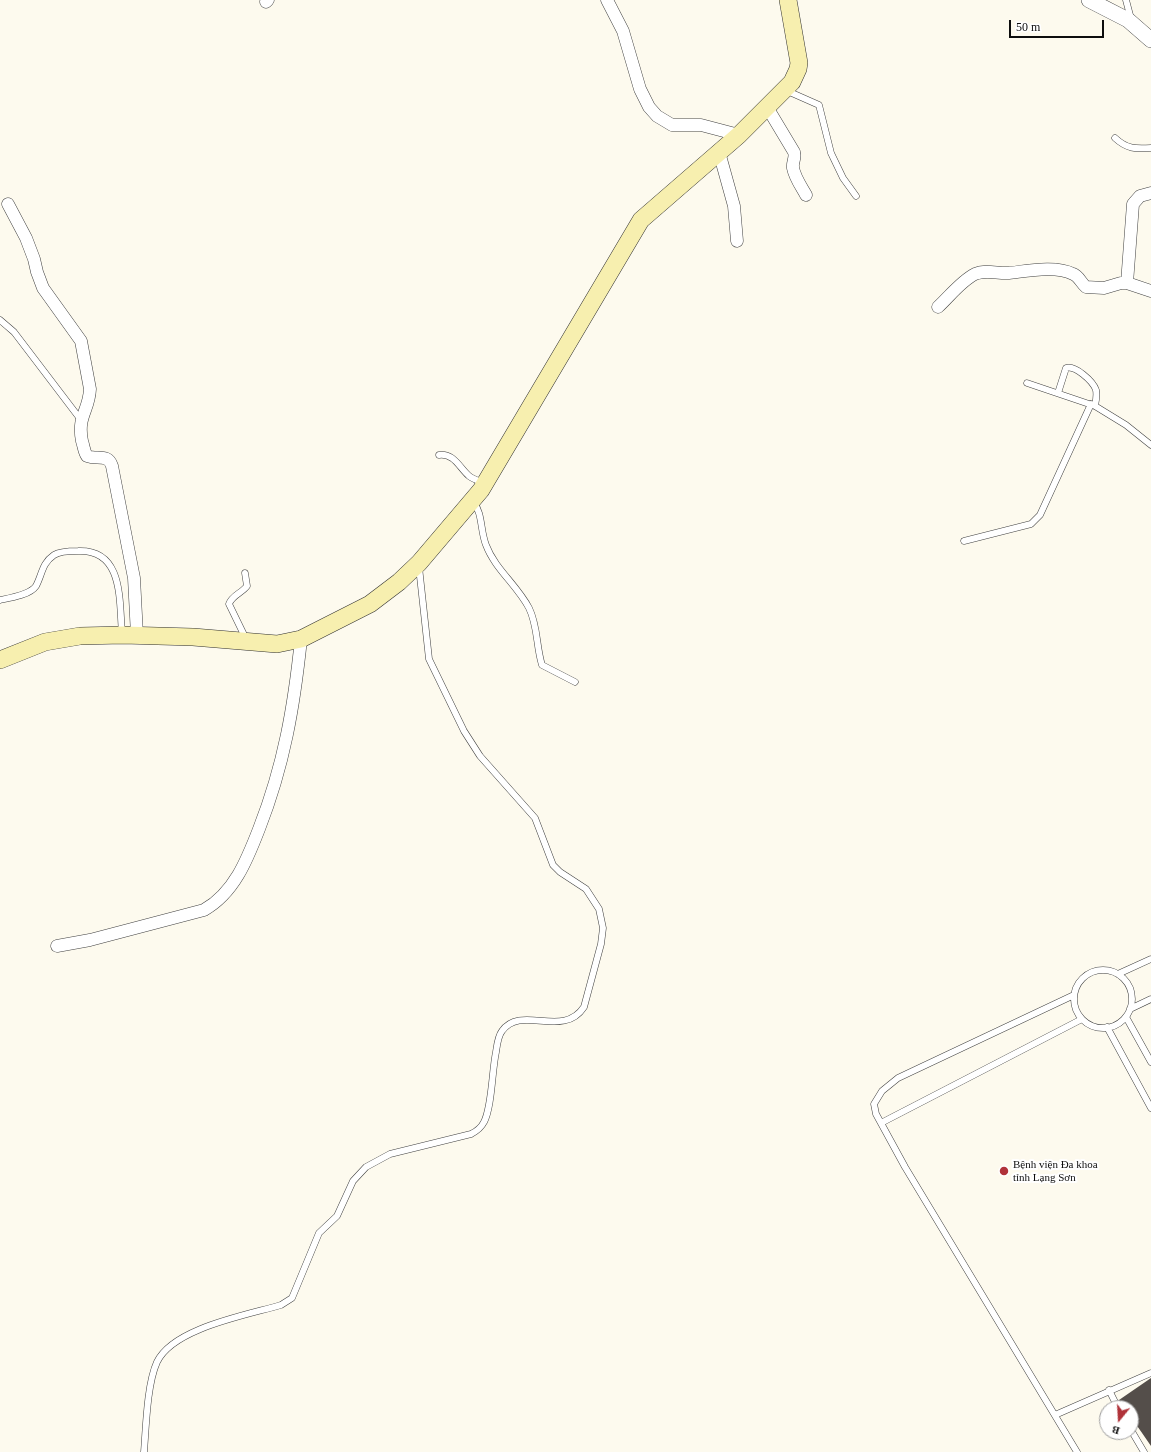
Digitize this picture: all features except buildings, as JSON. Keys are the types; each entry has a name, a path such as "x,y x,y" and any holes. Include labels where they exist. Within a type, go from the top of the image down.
{"main road":[{"path":"0,660 57,639 80,636 130,635 193,637 277,644 301,639 323,629 370,604 398,582 419,563 473,501 641,220 739,135 796,76 799,63 788,0"}],"street":[{"path":"1089,0 1132,23 1151,40"},
{"path":"610,2 627,43 640,89 649,107 657,116 672,125 701,125 739,135"},
{"path":"767,107 794,152 796,158 793,168 795,176 806,195"},
{"path":"719,152 734,206 737,241"},
{"path":"1127,283 1133,204 1140,196 1151,193"},
{"path":"8,204 26,238 34,259 36,272 43,288 77,334 83,347 90,389 81,420 80,432 85,453 91,458 107,458 111,462 112,466 134,578 130,635"},
{"path":"938,307 968,279 982,272 1010,273 1035,269 1048,269 1074,274 1086,287 1104,288 1121,283 1127,283 1151,291"},
{"path":"57,946 90,940 204,910 212,906 232,885 255,840 283,758 292,709 301,639"}],"lane":[{"path":"1126,0 1132,23"},
{"path":"784,90 819,105 834,160 843,178 856,196"},
{"path":"1115,138 1124,146 1130,148 1151,148"},
{"path":"0,320 14,332 81,420"},
{"path":"964,541 1031,524 1040,516 1093,405 1096,390 1093,385 1075,368 1070,366 1063,372 1058,393"},
{"path":"1027,383 1093,405 1126,425 1151,445"},
{"path":"439,455 448,456 459,464 472,478 485,483"},
{"path":"473,501 480,513 482,533 491,556 522,597 532,615 542,665 575,682"},
{"path":"0,600 27,593 36,587 46,562 55,554 84,551 109,562 115,572 130,635"},
{"path":"144,1452 154,1371 162,1354 174,1342 196,1330 281,1305 292,1298 319,1233 337,1216 354,1181 366,1167 390,1154 471,1134 479,1129 487,1116 497,1045 500,1033 506,1025 514,1021 567,1022 580,1013 584,1007 601,944 603,928 599,909 586,889 560,872 553,865 535,818 480,756 464,731 429,659 419,563"},
{"path":"246,573 247,586 244,590 230,599 229,604 248,642"},
{"path":"1118,974 1151,959"},
{"path":"1102,970 1118,974 1129,986 1132,1001 1130,1009 1126,1017 1114,1026 1093,1026 1082,1018 1077,1012 1074,995 1080,980 1087,975 1102,970"},
{"path":"1074,995 987,1035 892,1082 882,1091 874,1104 876,1114 881,1123 1077,1452"},
{"path":"1130,1009 1151,999"},
{"path":"1126,1017 1151,1062"},
{"path":"881,1123 1082,1018"},
{"path":"1107,1027 1151,1108"},
{"path":"1055,1416 1109,1390 1151,1373"},
{"path":"1109,1390 1114,1400"},
{"path":"1137,1440 1144,1452"}],"place":[{"name":"Bệnh viện Đa khoa tỉnh Lạng Sơn","path":"1004,1171"}]}
